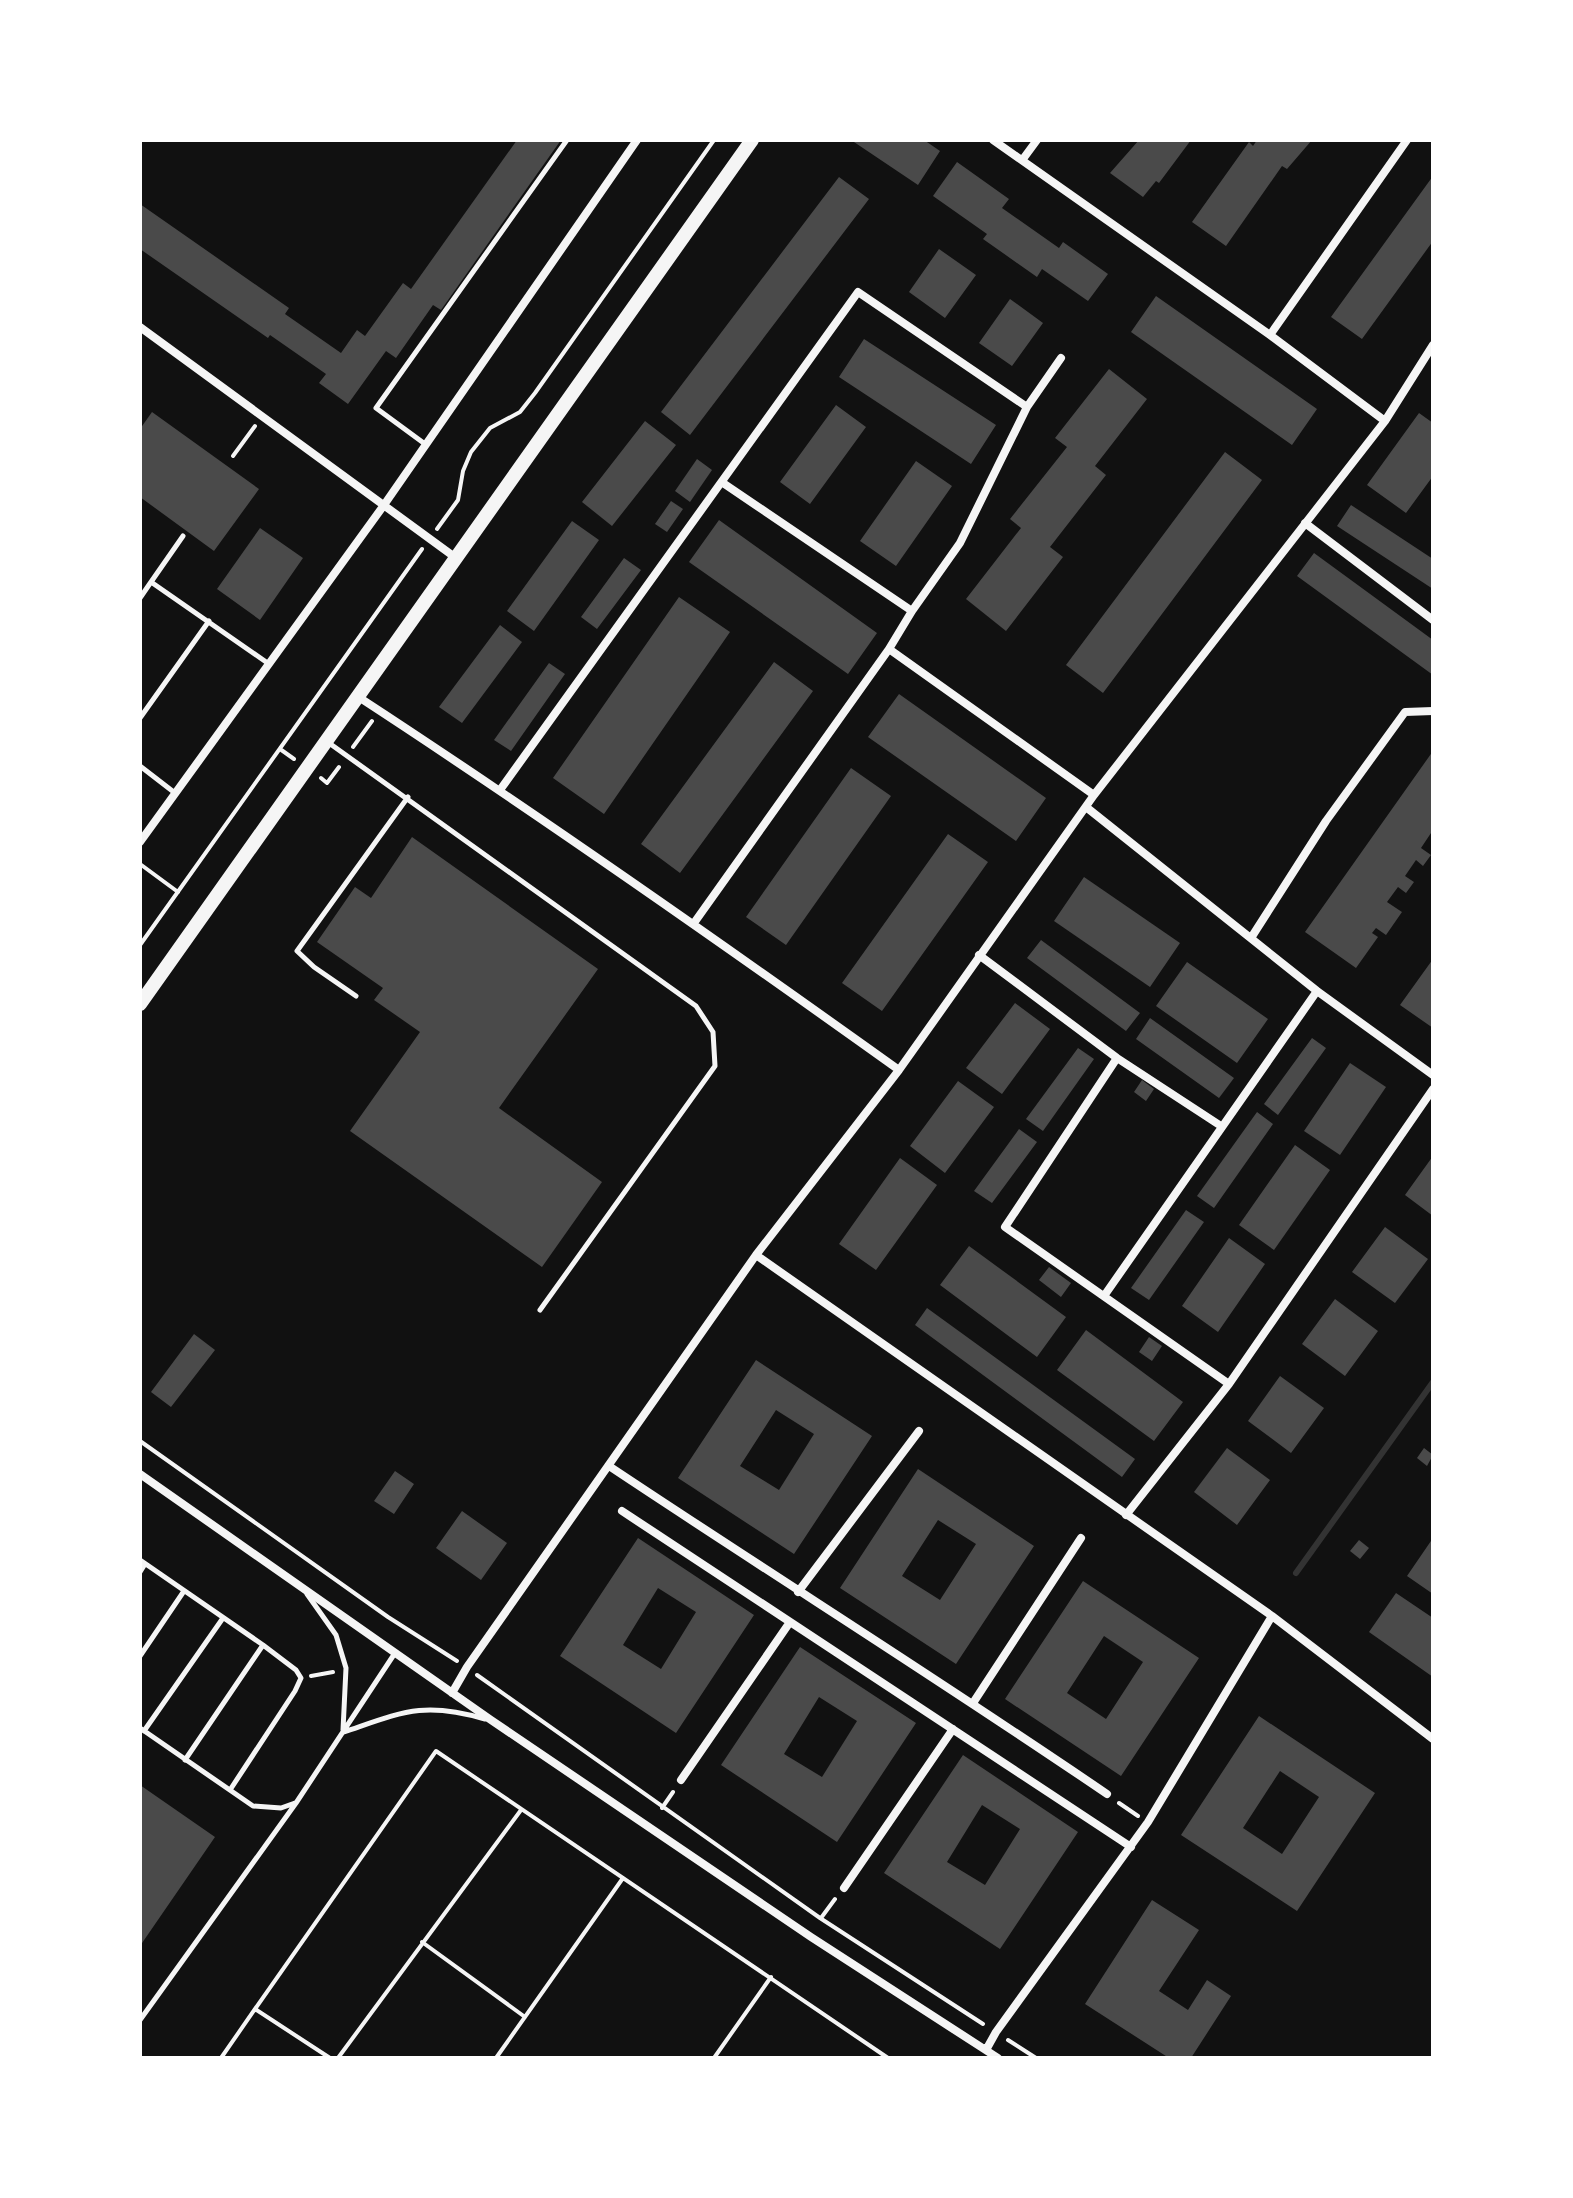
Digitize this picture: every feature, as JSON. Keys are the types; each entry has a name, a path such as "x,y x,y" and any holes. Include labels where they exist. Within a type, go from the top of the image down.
{"street":[{"path":"140,842 384,505 637,140"},
{"path":"140,1004 752,140"},
{"path":"993,140 1270,335 1385,421"},
{"path":"1023,159 1037,140"},
{"path":"1270,335 1407,140"},
{"path":"500,790 858,292 1027,407"},
{"path":"140,327 457,558"},
{"path":"452,1693 467,1667 756,1255 899,1070 1094,795 1385,421 1433,345"},
{"path":"694,923 889,649 960,543 1027,407 1061,358"},
{"path":"723,483 912,611"},
{"path":"1305,523 1433,620"},
{"path":"889,649 1094,795"},
{"path":"356,696 694,923 899,1070"},
{"path":"1251,938 1326,821 1405,712 1433,711"},
{"path":"1086,807 1317,991 1433,1075"},
{"path":"979,955 1117,1058 1221,1126"},
{"path":"1104,1296 1317,991"},
{"path":"1117,1058 1005,1227 1229,1384"},
{"path":"1126,1515 1229,1384 1433,1089"},
{"path":"756,1255 1272,1616 1433,1739"},
{"path":"798,1592 919,1431"},
{"path":"609,1466 1107,1794"},
{"path":"140,1474 491,1720 811,1937 998,2058"},
{"path":"622,1511 1131,1847"},
{"path":"973,1703 1081,1538"},
{"path":"986,2050 1148,1822 1272,1616"},
{"path":"681,1780 790,1622"},
{"path":"844,1888 953,1729"}],"lane":[{"path":"425,444 376,408 567,140"},
{"path":"140,598 183,536"},
{"path":"151,582 270,664"},
{"path":"140,718 209,621"},
{"path":"325,740 696,1006 713,1032 715,1066 540,1310"},
{"path":"140,766 175,793"},
{"path":"356,996 314,967 297,951 408,797"},
{"path":"140,1572 143,1562 263,1645 296,1670 301,1678 230,1790"},
{"path":"305,1590 336,1635 346,1668 343,1732"},
{"path":"140,1656 184,1591"},
{"path":"223,1618 142,1730 253,1806 281,1808 296,1803"},
{"path":"185,1760 263,1645"},
{"path":"140,2020 296,1803 395,1653"},
{"path":"343,1732 425,1708 451,1709 491,1720"}],"path":[{"path":"140,945 458,500 463,471 471,452 490,428 520,412 528,402 714,140"},
{"path":"233,456 262,414"},
{"path":"140,864 178,892"},
{"path":"140,1441 388,1617 467,1667 820,1918 1036,2058"},
{"path":"301,1678 333,1672"},
{"path":"221,2058 436,1751 888,2058"},
{"path":"662,1808 681,1780"},
{"path":"1107,1794 1148,1822"},
{"path":"338,2058 521,1810"},
{"path":"496,2058 623,1878"},
{"path":"820,1918 844,1888"},
{"path":"422,1942 525,2017"},
{"path":"714,2058 771,1977"},
{"path":"255,2009 330,2058"},
{"path":"873,2058 878,2051"}],"building":[{"path":"517,140 561,140 441,310 433,305 396,358 386,351 348,404 319,383 326,374 270,335 268,338 140,249 140,204 289,308 285,314 341,353 357,330 365,336 403,283 411,289"},
{"path":"851,140 924,140 940,151 918,185"},
{"path":"1139,140 1191,140 1159,183 1156,181 1143,197 1110,173"},
{"path":"1257,140 1312,140 1287,169 1282,166 1226,246 1192,222 1249,142 1253,146"},
{"path":"957,162 1009,199 1002,208 1059,248 1063,242 1108,274 1088,301 1042,269 1037,277 983,239 987,234 933,196"},
{"path":"1433,176 1433,241 1362,339 1331,317"},
{"path":"839,177 869,199 690,435 661,412"},
{"path":"939,249 976,275 945,318 909,292"},
{"path":"1156,296 1317,409 1292,445 1131,332"},
{"path":"1010,299 1043,323 1012,366 979,343"},
{"path":"864,339 996,425 971,464 839,377"},
{"path":"1109,369 1147,399 1095,466 1106,475 1050,547 1063,557 1006,631 966,599 1021,528 1010,519 1067,447 1055,438"},
{"path":"836,405 866,427 810,504 780,482"},
{"path":"152,412 259,489 214,551 140,497 140,429"},
{"path":"1419,413 1433,423 1433,476 1406,513 1367,485"},
{"path":"645,421 676,445 612,526 582,502"},
{"path":"1225,452 1262,480 1103,693 1066,665"},
{"path":"697,459 712,470 690,502 675,491"},
{"path":"916,461 952,486 896,566 860,541"},
{"path":"671,501 683,509 667,532 655,524"},
{"path":"1351,505 1433,559 1433,589 1337,526"},
{"path":"719,520 877,633 848,674 689,562"},
{"path":"572,521 599,540 534,631 507,611"},
{"path":"260,528 303,558 260,620 217,589"},
{"path":"1314,553 1433,640 1433,675 1297,576"},
{"path":"624,558 641,570 597,629 581,617"},
{"path":"679,597 730,632 604,814 553,778"},
{"path":"500,625 522,642 462,723 439,707"},
{"path":"774,662 813,691 680,873 641,844"},
{"path":"549,663 565,674 511,751 494,740"},
{"path":"899,694 1046,798 1016,841 868,737"},
{"path":"1433,751 1433,830 1421,848 1431,855 1423,866 1416,860 1405,876 1414,882 1406,893 1398,887 1387,902 1402,912 1386,935 1376,928 1372,933 1378,937 1356,968 1305,932"},
{"path":"851,768 891,796 786,945 746,917"},
{"path":"948,834 988,862 882,1011 842,983"},
{"path":"412,837 598,969 499,1108 602,1182 542,1267 350,1131 420,1032 374,1000 383,988 317,942 355,887 371,898"},
{"path":"1084,877 1180,943 1150,987 1054,921"},
{"path":"1041,940 1140,1013 1126,1031 1027,958"},
{"path":"1433,959 1433,1028 1400,1005"},
{"path":"1187,962 1268,1019 1237,1063 1156,1006"},
{"path":"1015,1003 1050,1029 1002,1094 966,1068"},
{"path":"1150,1018 1234,1078 1219,1098 1136,1039"},
{"path":"1312,1038 1326,1048 1278,1115 1264,1104"},
{"path":"1078,1048 1094,1059 1043,1131 1026,1119"},
{"path":"1350,1063 1386,1087 1340,1155 1304,1131"},
{"path":"1142,1080 1154,1089 1146,1101 1134,1092"},
{"path":"958,1081 994,1107 945,1173 910,1146"},
{"path":"1257,1112 1273,1124 1214,1208 1197,1196"},
{"path":"1019,1129 1037,1142 992,1203 974,1191"},
{"path":"1295,1145 1330,1170 1274,1250 1239,1225"},
{"path":"1433,1156 1433,1216 1405,1195"},
{"path":"900,1158 937,1185 876,1270 839,1244"},
{"path":"1186,1210 1204,1222 1149,1300 1131,1288"},
{"path":"1385,1227 1428,1259 1395,1303 1352,1272"},
{"path":"1229,1238 1265,1264 1218,1332 1182,1306"},
{"path":"969,1246 1066,1317 1037,1357 940,1285"},
{"path":"1049,1267 1071,1283 1061,1297 1039,1280"},
{"path":"1335,1299 1378,1331 1345,1376 1302,1344"},
{"path":"927,1308 1135,1459 1122,1477 915,1325"},
{"path":"1086,1330 1183,1402 1154,1441 1057,1370"},
{"path":"194,1334 215,1350 171,1407 151,1392"},
{"path":"1149,1337 1162,1346 1152,1361 1139,1352"},
{"path":"756,1360 872,1436 794,1554 678,1478","holes":["776,1410 814,1434 779,1490 740,1466"]},
{"path":"1280,1376 1324,1408 1291,1453 1248,1421"},
{"path":"1227,1448 1270,1480 1237,1525 1194,1492"},
{"path":"1424,1448 1433,1455 1427,1466 1417,1458"},
{"path":"918,1469 1034,1546 956,1664 840,1588","holes":["938,1520 976,1544 940,1600 902,1576"]},
{"path":"395,1471 414,1484 394,1514 374,1501"},
{"path":"462,1511 507,1543 481,1580 436,1548"},
{"path":"638,1538 754,1615 676,1733 560,1656","holes":["658,1588 696,1612 661,1669 623,1645"]},
{"path":"1433,1538 1433,1594 1407,1576"},
{"path":"1359,1540 1369,1548 1360,1559 1350,1551"},
{"path":"1083,1581 1199,1658 1121,1776 1005,1699","holes":["1104,1636 1143,1662 1106,1719 1067,1693"]},
{"path":"1396,1593 1433,1618 1433,1677 1369,1632"},
{"path":"800,1647 916,1723 837,1842 721,1765","holes":["819,1697 857,1721 822,1777 784,1754"]},
{"path":"1259,1716 1375,1793 1297,1911 1181,1835","holes":["1280,1771 1319,1797 1282,1854 1243,1828"]},
{"path":"963,1755 1078,1832 1000,1949 884,1873","holes":["982,1805 1020,1829 985,1885 947,1862"]},
{"path":"140,1785 215,1837 140,1946"},
{"path":"1152,1900 1199,1930 1159,1991 1188,2010 1207,1980 1231,1996 1191,2058 1169,2058 1085,2004"}],"waterway":[{"path":"1296,1573 1433,1382"}]}
